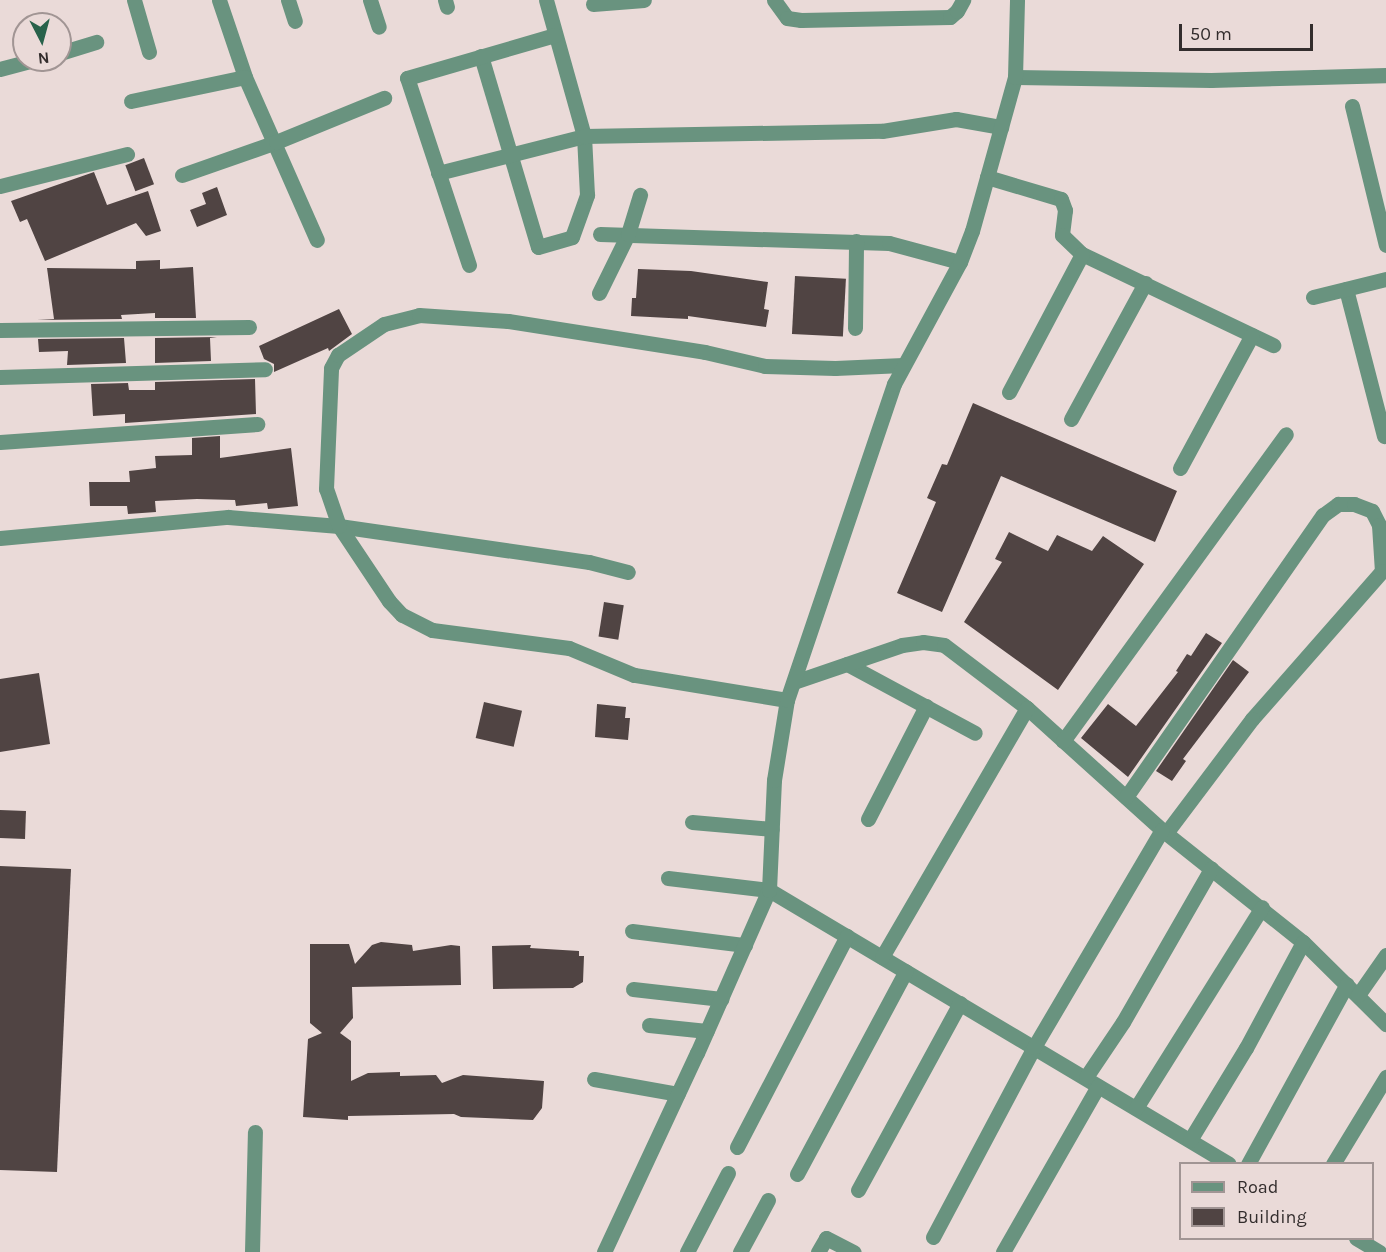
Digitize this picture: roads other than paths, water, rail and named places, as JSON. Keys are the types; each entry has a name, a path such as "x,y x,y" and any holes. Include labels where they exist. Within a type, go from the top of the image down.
{"street":[{"path":"134,0 149,52"},
{"path":"219,0 245,77 276,142 316,240"},
{"path":"288,0 295,21"},
{"path":"370,0 379,27"},
{"path":"481,56 538,247 572,237 587,195 584,136 546,0"},
{"path":"593,4 644,0"},
{"path":"774,0 787,18 812,20 950,17 957,11 963,0"},
{"path":"604,1252 707,1031 769,890 774,780 787,700 903,365 960,262 1015,78 1017,0"},
{"path":"469,265 407,78 555,34"},
{"path":"72,49 96,42"},
{"path":"1015,78 1211,80 1386,75"},
{"path":"131,101 245,77"},
{"path":"182,175 276,142 384,98"},
{"path":"1352,106 1386,244"},
{"path":"438,173 584,136 882,131 956,119 1001,127"},
{"path":"0,186 127,154"},
{"path":"987,177 1061,199 1065,210 1062,235 1082,254 1273,345"},
{"path":"599,293 628,234 639,195"},
{"path":"600,234 889,243 960,262"},
{"path":"855,328 856,241"},
{"path":"1009,392 1082,254"},
{"path":"1313,297 1386,279"},
{"path":"1071,419 1145,284"},
{"path":"1346,289 1384,436"},
{"path":"787,700 634,675 569,648 432,630 402,615 388,602 339,526 326,489 331,368 338,356 384,324 419,315 508,321 705,352 765,366 835,368 903,365"},
{"path":"0,330 249,327"},
{"path":"1180,468 1252,335"},
{"path":"0,377 265,369"},
{"path":"0,442 257,424"},
{"path":"1063,741 1286,434"},
{"path":"933,1237 1034,1047 1164,832 1252,719 1382,571 1379,525 1372,511 1354,504 1338,504 1323,514 1126,797"},
{"path":"0,538 228,517 339,526 589,562 628,572"},
{"path":"794,682 902,645 922,642 944,645 1028,708 1164,832 1303,942 1386,1024"},
{"path":"848,664 975,733"},
{"path":"868,819 926,706"},
{"path":"882,957 1028,708"},
{"path":"692,822 772,829"},
{"path":"1003,1252 1122,1022 1211,869"},
{"path":"668,878 769,890 1226,1162"},
{"path":"1136,1108 1262,908"},
{"path":"632,931 745,945"},
{"path":"736,1147 846,936"},
{"path":"1190,1140 1246,1048 1303,942"},
{"path":"1358,995 1386,955"},
{"path":"797,1174 906,971"},
{"path":"1249,1162 1347,984"},
{"path":"633,989 721,999"},
{"path":"858,1191 960,1003"},
{"path":"650,1025 707,1031"},
{"path":"1334,1162 1386,1077"},
{"path":"594,1079 678,1094"},
{"path":"252,1252 255,1132"},
{"path":"687,1252 728,1173"},
{"path":"740,1252 768,1200"},
{"path":"818,1252 826,1238 854,1252"},
{"path":"1358,1240 1378,1252"}]}
